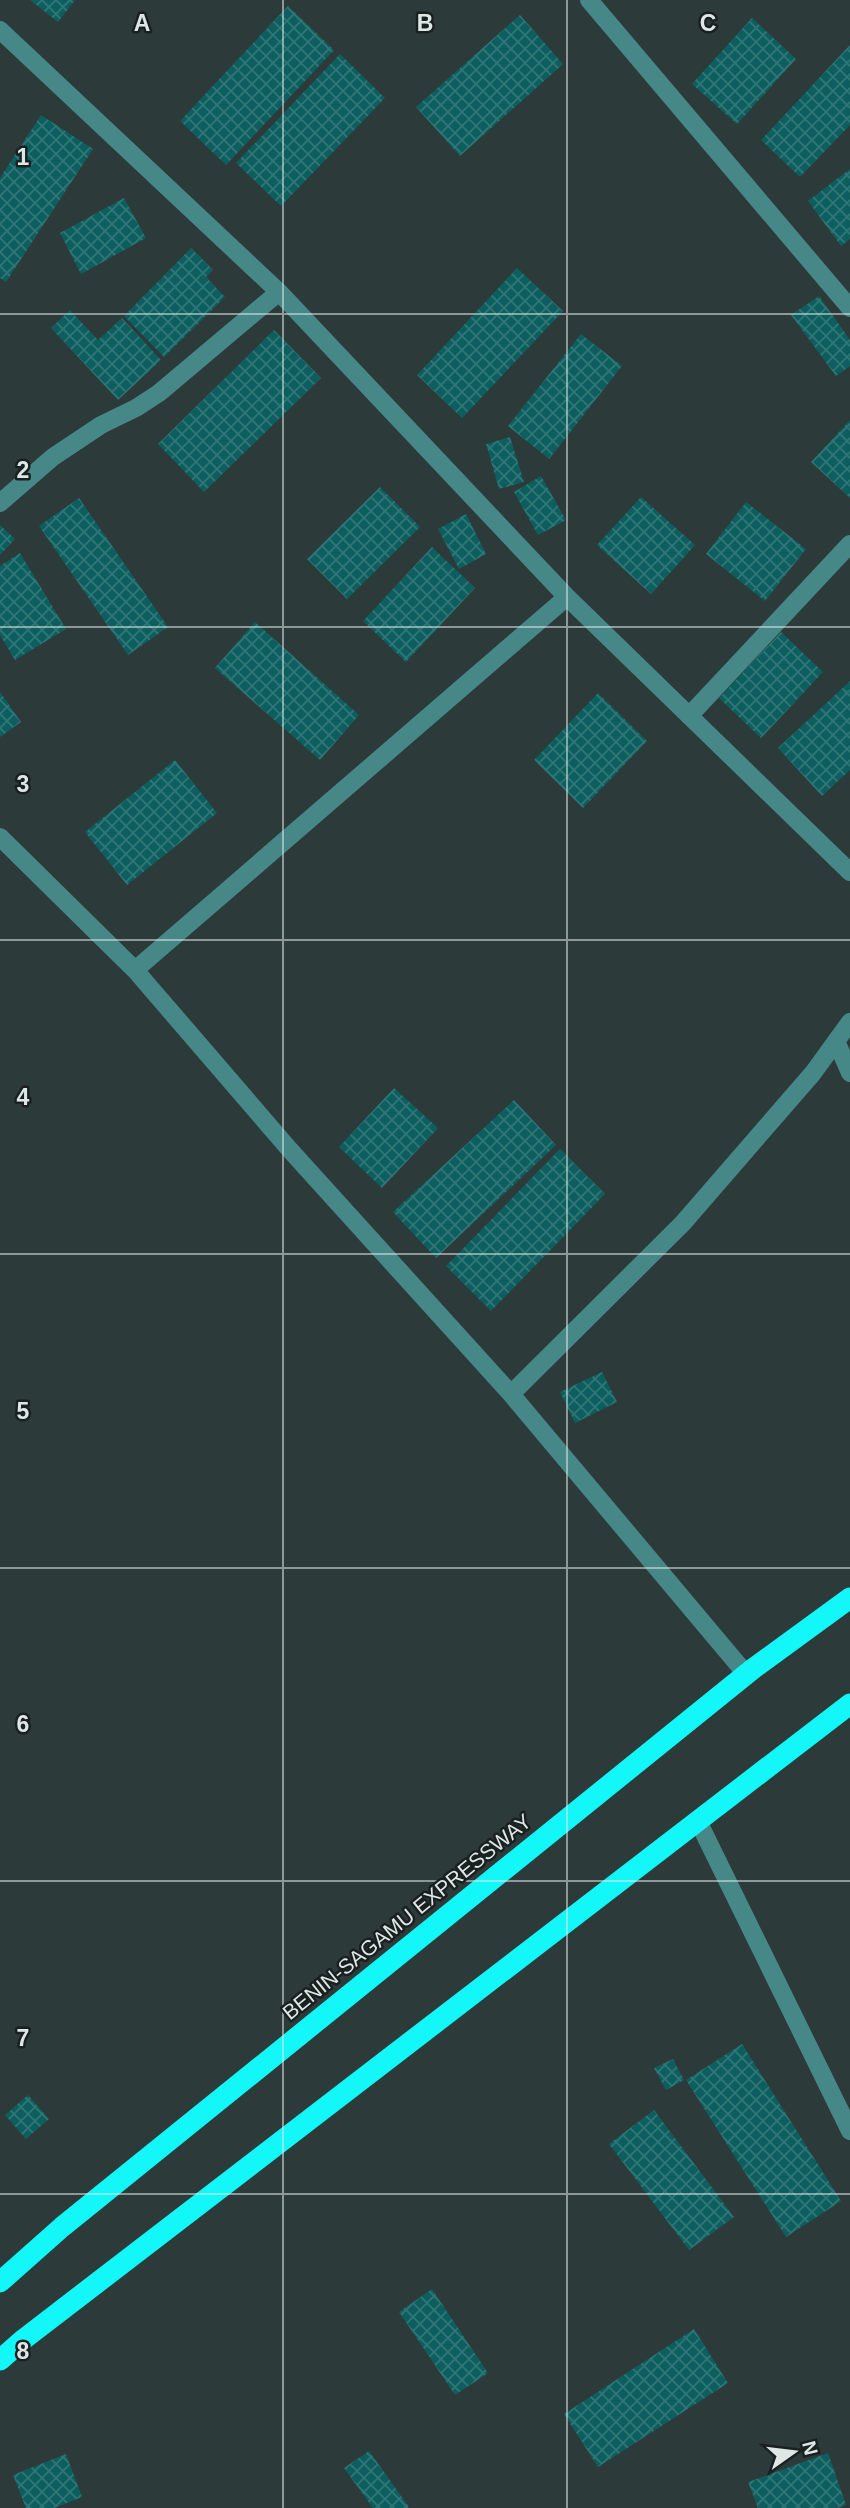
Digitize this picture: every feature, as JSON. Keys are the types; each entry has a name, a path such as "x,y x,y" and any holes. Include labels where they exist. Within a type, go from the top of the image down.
{"highway":[{"name":"BENIN-SAGAMU EXPRESSWAY","path":"0,2282 62,2227 746,1674 850,1598"},
{"path":"0,2360 35,2330 850,1704"}],"street":[{"path":"589,0 850,308"},
{"path":"0,30 279,292 567,597 850,872"},
{"path":"0,503 54,457 101,425 159,393 279,292"},
{"path":"689,716 850,544"},
{"path":"135,970 567,597"},
{"path":"0,837 135,970 290,1150 511,1394 746,1674"},
{"path":"511,1394 683,1223 813,1073 850,1022"},
{"path":"836,1041 850,1073"},
{"path":"698,1821 850,2132"}],"building":[{"path":"30,0 75,0 58,22"},
{"path":"288,6 334,50 226,165 180,121"},
{"path":"520,15 563,64 460,156 416,107"},
{"path":"752,18 796,59 737,124 692,84"},
{"path":"850,45 850,125 800,177 761,140"},
{"path":"340,54 385,98 281,206 236,163"},
{"path":"41,115 93,149 6,282 0,278 0,178"},
{"path":"850,169 850,239 841,246 808,201"},
{"path":"124,198 146,238 81,274 60,233"},
{"path":"191,248 213,270 206,277 225,297 164,357 124,316"},
{"path":"517,268 563,311 462,418 417,375"},
{"path":"819,296 850,340 850,366 836,376 791,315"},
{"path":"70,310 98,340 122,318 161,360 118,400 51,328"},
{"path":"274,330 321,378 204,492 158,444"},
{"path":"581,334 622,366 549,459 508,426"},
{"path":"850,420 850,498 811,462"},
{"path":"510,437 524,482 499,489 486,444"},
{"path":"541,476 566,520 538,535 514,492"},
{"path":"380,487 420,527 347,599 307,559"},
{"path":"641,497 695,545 651,594 597,545"},
{"path":"79,498 168,627 128,655 39,526"},
{"path":"746,502 806,549 765,601 706,554"},
{"path":"466,514 486,554 459,569 438,529"},
{"path":"0,525 15,539 0,555"},
{"path":"432,547 475,588 406,662 363,621"},
{"path":"20,553 66,629 15,660 0,635 0,566"},
{"path":"255,622 359,715 320,760 215,668"},
{"path":"781,632 823,672 761,738 719,698"},
{"path":"850,681 850,770 822,796 778,748"},
{"path":"0,692 21,722 0,737"},
{"path":"598,693 647,741 583,808 534,760"},
{"path":"175,760 217,813 127,885 85,832"},
{"path":"394,1088 438,1128 382,1188 339,1147"},
{"path":"514,1100 556,1145 436,1258 393,1212"},
{"path":"560,1149 605,1194 491,1311 446,1266"},
{"path":"602,1372 617,1402 575,1423 560,1392"},
{"path":"742,2044 841,2201 786,2237 686,2080"},
{"path":"673,2059 684,2080 666,2090 654,2068"},
{"path":"28,2095 49,2119 26,2139 5,2115"},
{"path":"654,2110 734,2217 689,2250 609,2144"},
{"path":"432,2289 488,2373 455,2395 399,2312"},
{"path":"694,2329 728,2383 598,2467 564,2414"},
{"path":"369,2451 409,2507 373,2508 344,2468"},
{"path":"828,2453 846,2505 837,2508 758,2508 748,2482"},
{"path":"66,2454 82,2497 54,2508 26,2508 13,2475"}]}
